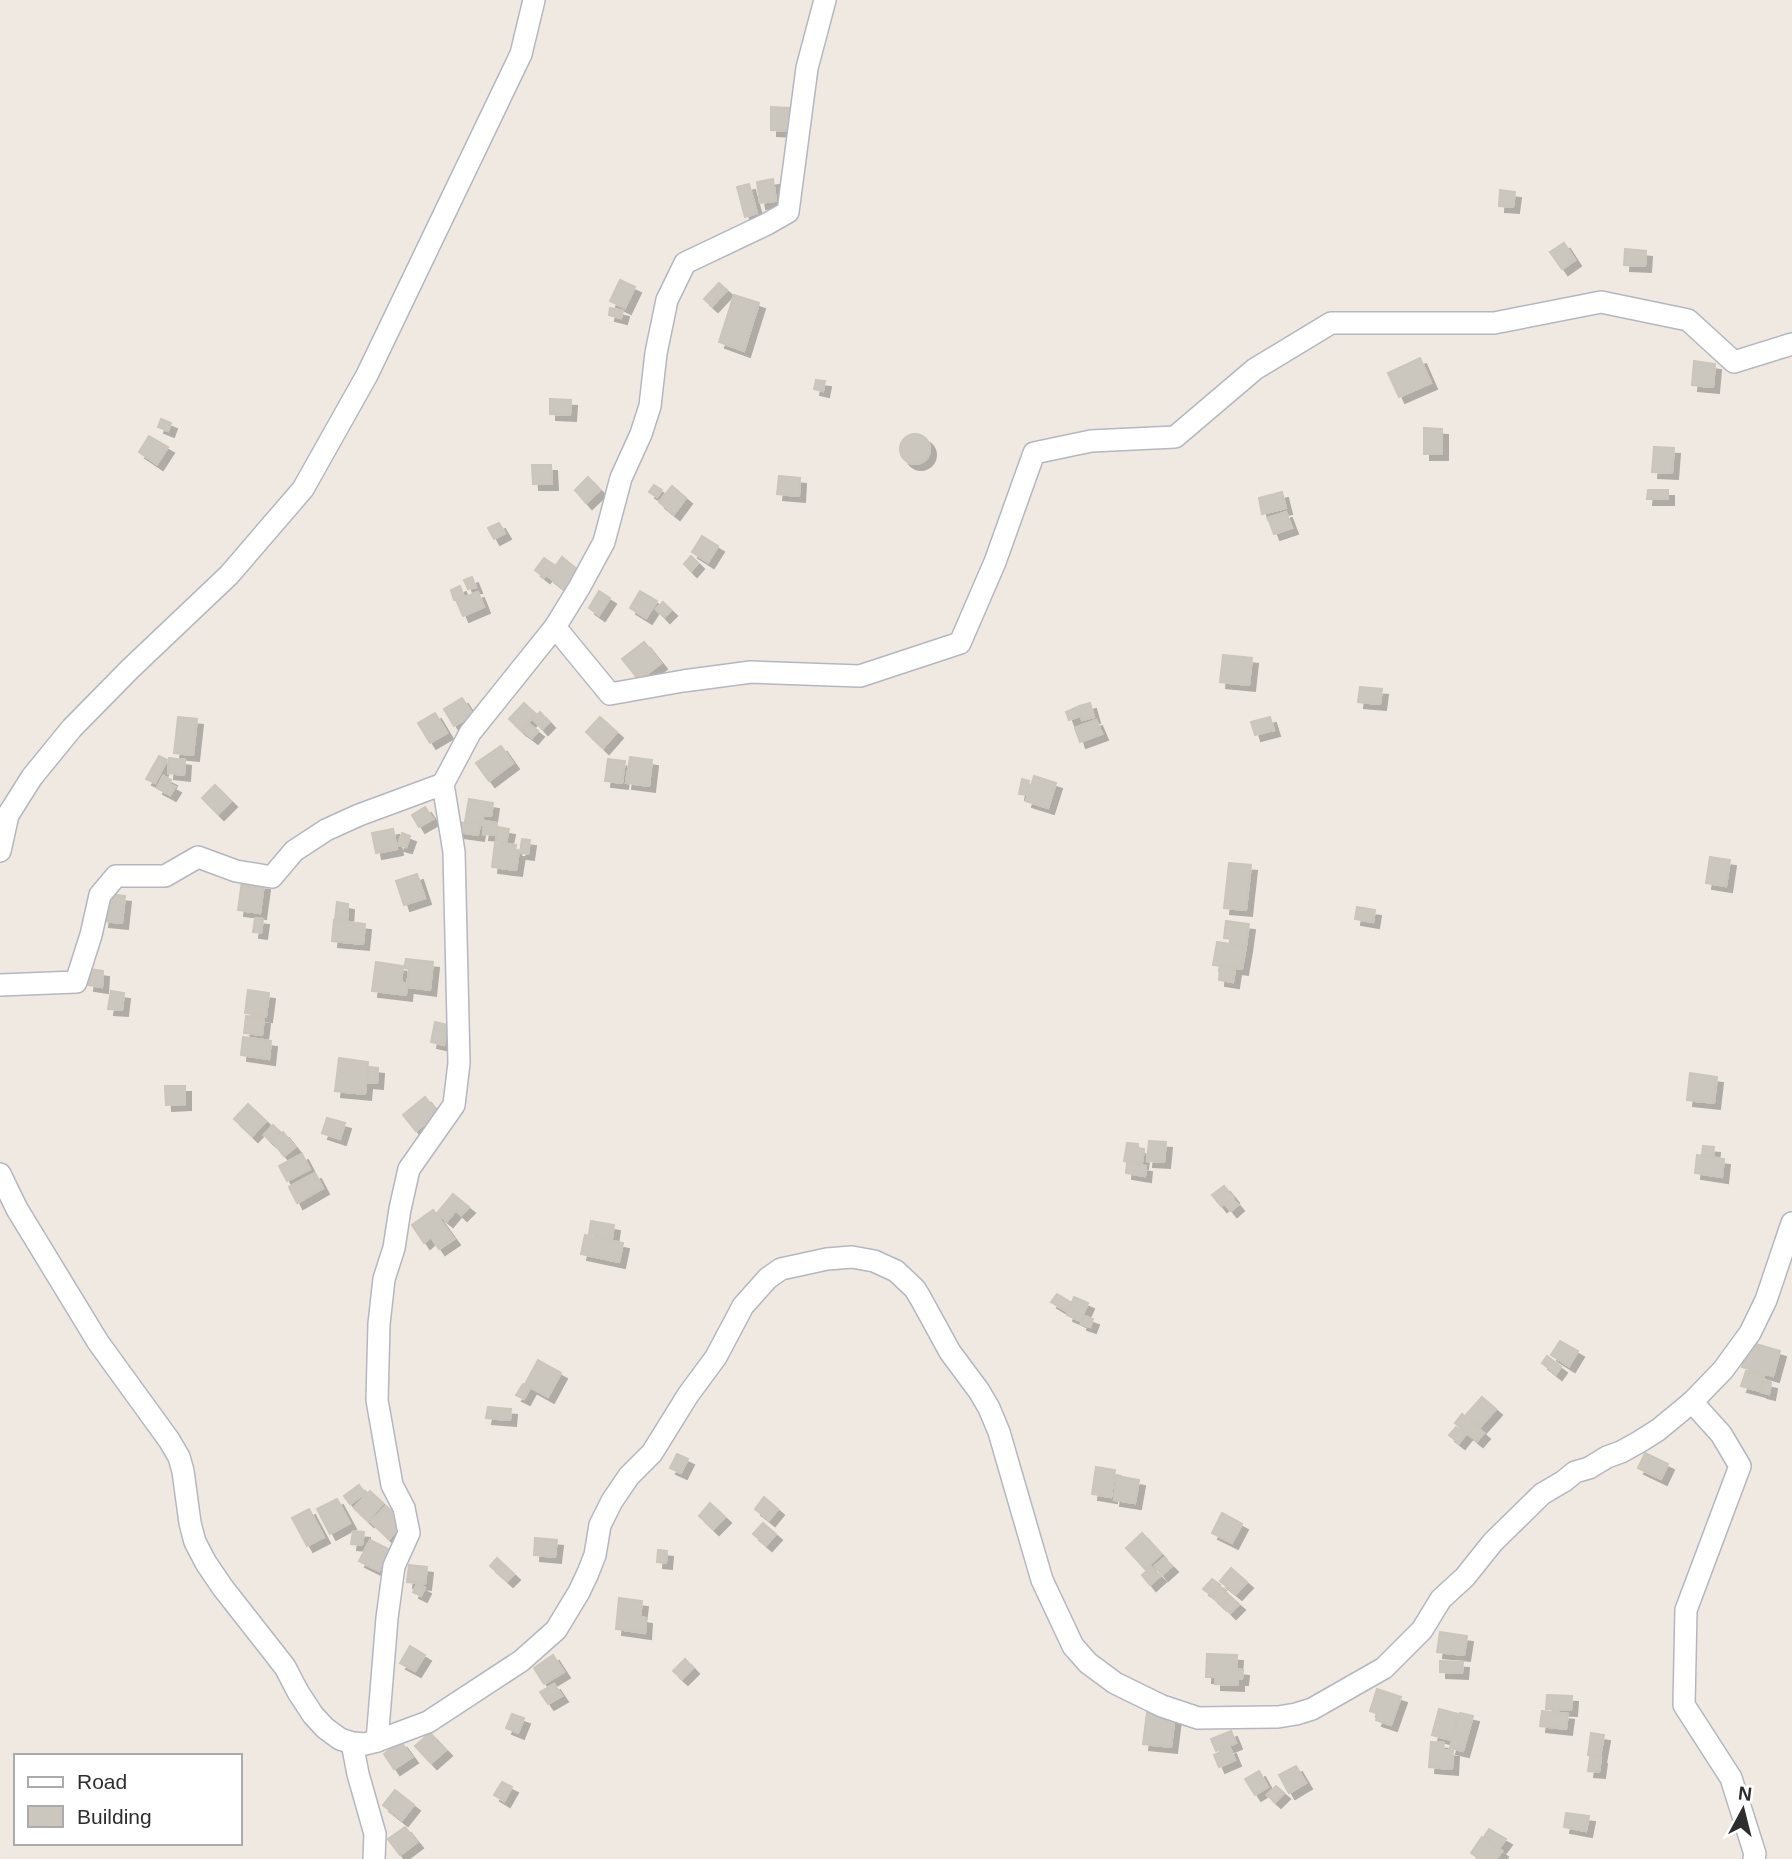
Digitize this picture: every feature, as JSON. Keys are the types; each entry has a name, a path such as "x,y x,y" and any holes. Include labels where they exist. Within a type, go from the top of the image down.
{"street":[{"path":"0,851 8,815 32,777 72,728 229,575 303,489 367,375 521,54 534,0"},
{"path":"377,1741 394,1566 409,1533 404,1508 392,1485 377,1400 379,1324 384,1279 394,1248 409,1169 454,1105 459,1063 454,852 443,784 470,733 555,627 604,542 621,478 641,434 650,406 656,353 667,300 685,263 788,212 807,68 825,0"},
{"path":"555,627 610,694 751,672 860,676 960,643 995,562 1034,453 1091,441 1175,437 1255,369 1331,323 1494,323 1601,302 1688,320 1734,362 1792,344"},
{"path":"0,985 76,982 100,895 116,877 165,876 198,857 236,871 272,877 294,851 326,830 443,784"},
{"path":"0,1174 17,1209 97,1342 179,1457 190,1523 195,1542 206,1563 285,1667 313,1715 340,1739 365,1744 428,1722 521,1661 556,1630 588,1573 595,1555 600,1525 612,1501 629,1476 652,1453 688,1395 716,1357 743,1306 768,1278 781,1269 827,1259 863,1258 886,1265 915,1289 950,1352 989,1408 999,1432 1042,1580 1073,1646 1088,1663 1115,1683 1162,1706 1198,1718 1279,1717 1312,1709 1384,1668 1423,1630 1441,1599 1542,1494 1574,1472 1589,1468 1639,1442 1692,1402 1723,1370 1750,1333 1766,1300 1792,1223"},
{"path":"1692,1402 1721,1434 1741,1466 1686,1610 1684,1705 1731,1778 1755,1859"},
{"path":"352,1743 375,1834 374,1859"}],"building":[{"path":"771,107 789,108 789,131 771,130"},
{"path":"773,179 776,201 760,203 757,182"},
{"path":"749,184 757,213 745,217 737,187"},
{"path":"1500,190 1515,192 1513,207 1499,206"},
{"path":"1564,243 1575,260 1562,269 1550,252"},
{"path":"1625,249 1646,251 1645,266 1624,265"},
{"path":"620,280 635,287 625,308 610,301"},
{"path":"719,283 727,290 712,306 704,299"},
{"path":"734,295 759,303 744,351 719,342"},
{"path":"610,308 623,311 621,318 609,315"},
{"path":"1420,358 1431,383 1399,397 1388,373"},
{"path":"1694,361 1715,364 1713,387 1692,385"},
{"path":"816,380 825,381 823,391 814,389"},
{"path":"550,399 571,400 570,415 550,414"},
{"path":"161,419 171,423 168,431 158,427"},
{"path":"1424,428 1442,429 1442,454 1424,454"},
{"path":"915,434 926,438 930,449 926,460 915,464 904,460 900,449 904,438"},
{"path":"149,436 168,447 157,464 139,452"},
{"path":"1654,447 1674,448 1672,473 1652,472"},
{"path":"532,465 551,465 552,484 533,484"},
{"path":"779,476 800,478 799,496 777,494"},
{"path":"588,477 600,490 586,503 575,490"},
{"path":"654,485 662,490 657,497 649,492"},
{"path":"672,486 686,498 674,514 659,502"},
{"path":"1648,490 1668,490 1668,499 1647,499"},
{"path":"1282,492 1286,508 1262,514 1259,498"},
{"path":"1286,512 1292,528 1274,534 1268,518"},
{"path":"499,523 505,533 494,539 488,528"},
{"path":"702,536 718,546 708,562 692,552"},
{"path":"691,556 698,563 691,571 684,564"},
{"path":"562,557 578,570 564,589 548,576"},
{"path":"544,558 554,565 544,577 535,570"},
{"path":"472,577 476,587 468,589 464,580"},
{"path":"460,586 464,597 454,600 451,590"},
{"path":"599,591 610,598 599,615 589,608"},
{"path":"640,591 657,601 646,618 630,608"},
{"path":"478,592 484,607 463,616 456,600"},
{"path":"663,602 671,610 664,617 656,609"},
{"path":"644,642 661,663 639,680 622,659"},
{"path":"1223,655 1252,658 1249,685 1220,682"},
{"path":"1360,687 1382,689 1380,704 1358,702"},
{"path":"462,698 473,715 454,726 444,709"},
{"path":"524,703 536,714 521,730 509,719"},
{"path":"1090,703 1094,717 1082,720 1079,706"},
{"path":"1077,707 1080,716 1069,720 1066,712"},
{"path":"540,712 549,722 542,729 533,719"},
{"path":"435,713 447,733 430,743 418,723"},
{"path":"178,717 197,719 193,755 174,753"},
{"path":"600,717 617,732 603,748 586,732"},
{"path":"1270,717 1274,730 1255,735 1251,722"},
{"path":"1096,720 1102,734 1080,742 1075,728"},
{"path":"529,724 538,731 532,738 523,731"},
{"path":"501,746 513,763 489,781 476,763"},
{"path":"159,756 167,760 155,783 146,779"},
{"path":"630,757 652,760 649,786 626,783"},
{"path":"169,758 185,760 184,775 168,773"},
{"path":"608,759 625,761 622,783 605,781"},
{"path":"163,776 171,780 169,784 175,787 170,795 157,788"},
{"path":"1034,776 1056,783 1048,808 1026,801"},
{"path":"1022,779 1029,781 1026,795 1019,794"},
{"path":"215,785 231,801 218,814 202,798"},
{"path":"469,799 493,803 491,816 483,815 482,825 465,822"},
{"path":"425,807 433,819 419,827 412,815"},
{"path":"485,821 497,823 495,835 483,834"},
{"path":"458,822 480,825 478,835 457,832"},
{"path":"498,827 509,829 506,843 496,841"},
{"path":"393,829 397,849 376,853 372,833"},
{"path":"402,833 410,836 406,847 398,845"},
{"path":"522,839 530,840 528,854 520,853"},
{"path":"495,843 516,845 515,851 519,851 516,870 492,867"},
{"path":"1710,857 1730,860 1726,886 1706,883"},
{"path":"1229,863 1251,865 1246,910 1224,908"},
{"path":"417,874 425,898 404,905 396,881"},
{"path":"242,881 264,884 260,913 238,910"},
{"path":"106,894 125,896 122,923 103,921"},
{"path":"337,902 348,904 347,920 335,919"},
{"path":"1357,907 1375,910 1373,922 1355,919"},
{"path":"255,918 263,919 261,933 253,932"},
{"path":"334,920 365,924 363,944 332,941"},
{"path":"1226,921 1249,924 1246,946 1231,944 1231,939 1224,938"},
{"path":"1217,942 1246,946 1242,969 1213,965"},
{"path":"406,959 433,962 430,990 407,987 409,969 404,968"},
{"path":"376,962 403,966 401,982 407,984 406,995 372,991"},
{"path":"1220,967 1235,969 1233,982 1219,980"},
{"path":"90,969 103,971 102,987 88,985"},
{"path":"248,990 269,993 266,1016 245,1013"},
{"path":"111,991 124,993 122,1010 108,1009"},
{"path":"246,1016 264,1018 262,1035 244,1033"},
{"path":"435,1022 448,1025 444,1045 431,1042"},
{"path":"243,1037 271,1041 269,1059 241,1055"},
{"path":"339,1058 368,1062 365,1094 335,1091"},
{"path":"369,1067 378,1068 377,1083 367,1082"},
{"path":"1690,1073 1717,1077 1714,1103 1687,1100"},
{"path":"165,1086 185,1086 185,1104 166,1105"},
{"path":"425,1097 438,1113 416,1131 403,1115"},
{"path":"248,1104 266,1121 252,1136 234,1119"},
{"path":"327,1118 345,1123 340,1139 322,1133"},
{"path":"273,1125 279,1131 270,1141 264,1135"},
{"path":"283,1132 295,1147 284,1156 272,1141"},
{"path":"1149,1141 1166,1142 1164,1162 1147,1161"},
{"path":"1127,1143 1138,1144 1138,1148 1144,1149 1142,1163 1124,1161"},
{"path":"1703,1146 1714,1147 1713,1156 1702,1155"},
{"path":"302,1154 310,1169 287,1181 279,1166"},
{"path":"1697,1155 1724,1159 1722,1177 1695,1173"},
{"path":"1127,1163 1146,1166 1145,1176 1126,1173"},
{"path":"315,1173 323,1188 297,1203 289,1187"},
{"path":"1224,1186 1233,1197 1221,1206 1212,1195"},
{"path":"453,1194 469,1207 461,1215 456,1210 447,1221 437,1213"},
{"path":"1232,1198 1238,1205 1231,1211 1225,1204"},
{"path":"433,1210 454,1239 439,1249 431,1237 424,1243 412,1225"},
{"path":"591,1221 614,1225 612,1238 589,1234"},
{"path":"585,1235 623,1243 619,1262 581,1254"},
{"path":"1057,1294 1072,1303 1066,1311 1051,1302"},
{"path":"1074,1297 1088,1303 1080,1321 1067,1315"},
{"path":"1084,1316 1093,1319 1090,1327 1081,1324"},
{"path":"1560,1341 1578,1351 1569,1366 1551,1355"},
{"path":"1749,1342 1780,1351 1773,1376 1742,1367"},
{"path":"1547,1356 1561,1367 1556,1374 1542,1363"},
{"path":"538,1360 561,1373 548,1397 525,1384"},
{"path":"1746,1371 1764,1376 1760,1391 1741,1386"},
{"path":"1763,1381 1771,1383 1769,1394 1761,1392"},
{"path":"523,1384 530,1388 524,1399 516,1395"},
{"path":"1482,1397 1496,1409 1480,1427 1466,1415"},
{"path":"488,1407 511,1409 510,1420 486,1418"},
{"path":"1462,1414 1484,1433 1477,1441 1455,1423"},
{"path":"1456,1427 1466,1434 1459,1443 1449,1435"},
{"path":"1645,1453 1668,1464 1661,1479 1638,1468"},
{"path":"677,1454 688,1459 681,1473 670,1468"},
{"path":"1096,1467 1115,1470 1111,1497 1092,1494"},
{"path":"1117,1476 1139,1480 1135,1503 1114,1500"},
{"path":"359,1485 365,1493 350,1504 344,1496"},
{"path":"370,1491 383,1503 368,1521 354,1508"},
{"path":"764,1497 778,1509 769,1520 755,1509"},
{"path":"337,1499 350,1523 330,1534 317,1509"},
{"path":"710,1503 725,1517 713,1529 699,1516"},
{"path":"386,1506 404,1522 389,1539 371,1522"},
{"path":"309,1509 324,1537 307,1546 292,1518"},
{"path":"1222,1513 1242,1524 1232,1543 1212,1533"},
{"path":"763,1523 776,1534 766,1545 753,1534"},
{"path":"353,1531 364,1532 362,1545 351,1544"},
{"path":"1142,1533 1161,1554 1145,1569 1126,1548"},
{"path":"535,1538 557,1540 555,1557 534,1555"},
{"path":"370,1540 390,1550 379,1571 359,1561"},
{"path":"658,1550 667,1551 666,1563 657,1562"},
{"path":"497,1558 514,1574 507,1581 490,1566"},
{"path":"1164,1558 1172,1566 1162,1575 1155,1566"},
{"path":"409,1565 427,1567 425,1584 407,1582"},
{"path":"1151,1567 1160,1576 1150,1585 1142,1575"},
{"path":"1231,1568 1247,1582 1236,1594 1220,1581"},
{"path":"1212,1579 1220,1585 1211,1595 1203,1589"},
{"path":"417,1584 425,1588 421,1596 413,1592"},
{"path":"1220,1587 1230,1596 1221,1605 1212,1597"},
{"path":"1231,1597 1239,1604 1230,1613 1223,1606"},
{"path":"619,1598 642,1601 640,1617 646,1618 645,1633 616,1629"},
{"path":"1440,1632 1467,1636 1464,1655 1437,1652"},
{"path":"410,1646 425,1655 415,1671 400,1663"},
{"path":"1207,1654 1237,1655 1236,1669 1243,1670 1238,1685 1215,1684 1215,1677 1206,1677"},
{"path":"553,1655 564,1672 544,1684 534,1668"},
{"path":"685,1659 693,1668 682,1679 673,1671"},
{"path":"1440,1661 1463,1662 1462,1673 1440,1672"},
{"path":"554,1684 562,1696 548,1704 540,1692"},
{"path":"1377,1689 1401,1697 1391,1725 1376,1720 1378,1714 1370,1711"},
{"path":"1547,1695 1572,1696 1571,1710 1546,1709"},
{"path":"1439,1709 1458,1714 1451,1740 1432,1735"},
{"path":"1542,1711 1568,1714 1566,1729 1540,1726"},
{"path":"1147,1712 1175,1715 1171,1747 1143,1744"},
{"path":"1460,1713 1473,1716 1463,1751 1450,1748"},
{"path":"512,1714 524,1718 518,1733 506,1728"},
{"path":"1231,1731 1236,1743 1216,1751 1211,1739"},
{"path":"430,1733 446,1750 431,1763 415,1746"},
{"path":"1591,1733 1604,1735 1600,1757 1588,1755"},
{"path":"401,1742 412,1757 394,1769 384,1754"},
{"path":"1431,1742 1444,1743 1443,1750 1453,1751 1452,1769 1429,1767"},
{"path":"1230,1748 1235,1760 1219,1767 1214,1755"},
{"path":"1590,1757 1601,1758 1599,1772 1588,1771"},
{"path":"1296,1766 1306,1783 1289,1793 1279,1775"},
{"path":"1259,1771 1268,1787 1255,1795 1245,1779"},
{"path":"502,1782 512,1787 504,1801 494,1795"},
{"path":"1276,1786 1284,1793 1275,1802 1267,1795"},
{"path":"395,1790 414,1805 402,1820 383,1805"},
{"path":"1566,1813 1589,1816 1586,1831 1564,1827"},
{"path":"405,1827 417,1842 400,1855 388,1839"},
{"path":"1489,1829 1506,1839 1500,1847 1484,1837"},
{"path":"1482,1837 1502,1851 1496,1859 1480,1859 1471,1853"}]}
